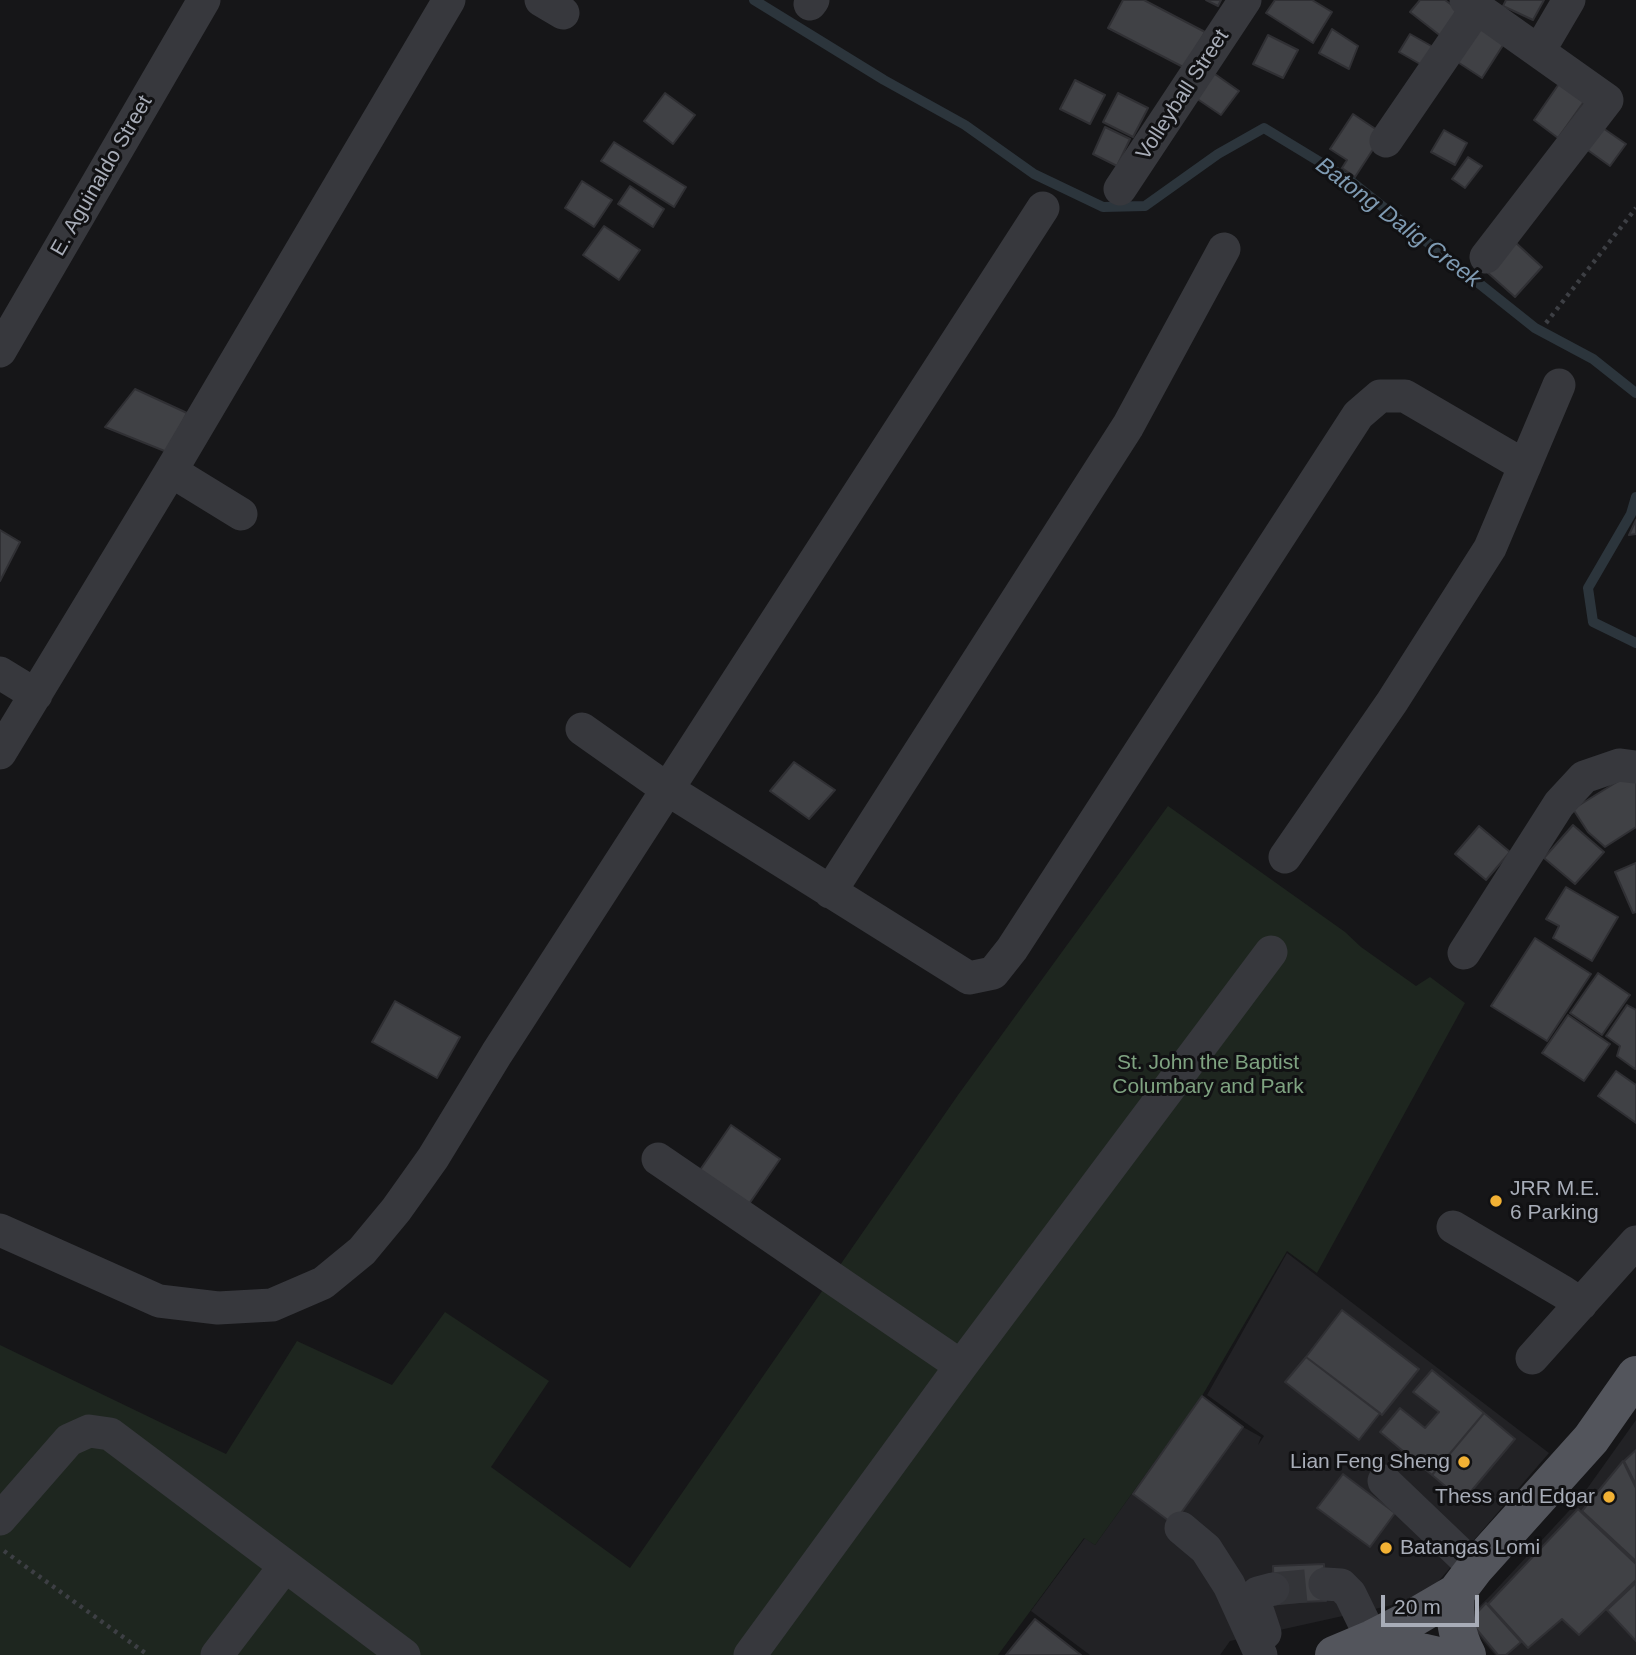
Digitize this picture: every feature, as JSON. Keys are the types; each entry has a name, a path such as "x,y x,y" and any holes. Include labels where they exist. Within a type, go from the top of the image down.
{"main road":[{"path":"1352,1648 1415,1617 1466,1581 1591,1439 1636,1375"},
{"path":"1466,1581 1454,1610 1456,1627 1467,1655"},
{"path":"1352,1648 1382,1648 1434,1655"}],"street":[{"name":"E. Aguinaldo Street","path":"0,351 204,0"},
{"path":"0,753 171,471 449,0"},
{"name":"Volleyball Street","path":"1121,190 1245,0"},
{"path":"1539,51 1569,0"},
{"path":"1387,141 1472,4 1607,100 1486,257"},
{"path":"0,1230 159,1301 218,1308 272,1305 323,1283 362,1251 396,1210 433,1158 497,1053 1043,208"},
{"path":"830,892 1128,426 1224,249"},
{"path":"1285,857 1392,702 1490,548 1559,385"},
{"path":"582,729 667,789 969,978 993,973 1012,950 1358,415 1380,396 1405,396 1525,466"},
{"path":"171,471 241,514"},
{"path":"0,673 36,695"},
{"path":"1464,953 1559,804 1584,777 1619,765 1636,767"},
{"path":"750,1655 961,1366 1271,952"},
{"path":"658,1160 961,1366"},
{"path":"1453,1227 1581,1304"},
{"path":"1532,1358 1636,1242"},
{"path":"0,1519 69,1440 89,1431 110,1434 404,1655"},
{"path":"1384,1481 1466,1581"},
{"path":"1181,1528 1206,1549 1229,1585 1261,1655"},
{"path":"217,1655 285,1566"},
{"path":"1325,1584 1341,1585 1350,1594 1352,1648"},
{"path":"1273,1589 1258,1593 1255,1603 1273,1655"}],"path":[{"path":"1546,323 1636,208"},
{"path":"0,1549 148,1655"}],"shaded area":[{"path":"1287,1253 1549,1453 1424,1598 1230,1641 1220,1655 1090,1655 1031,1611 1085,1538 1095,1545 1202,1396 1261,1437 1258,1445 1264,1436 1207,1395"},
{"path":"1636,1420 1636,1655 1495,1655 1465,1620 1579,1500"}],"green space":[{"name":"St. John the Baptist Columbary and Park","path":"1168,806 1416,986 1430,977 1465,1003 1317,1273 1287,1251 1202,1396 1095,1545 1084,1538 998,1655 0,1655 0,1345 226,1454 297,1341 392,1385 445,1312 549,1381 491,1467 630,1568 958,1095"}],"building":[{"path":"1123,0 1144,0 1205,32 1185,68 1108,28"},
{"path":"1206,0 1221,0 1218,6"},
{"path":"1275,0 1312,0 1332,12 1313,43 1266,13"},
{"path":"1420,0 1445,0 1461,12 1442,37 1410,12"},
{"path":"1506,0 1544,0 1533,20 1503,6"},
{"path":"1478,20 1507,39 1482,78 1453,59"},
{"path":"1332,29 1358,46 1349,69 1319,53"},
{"path":"1410,34 1442,52 1427,68 1399,52"},
{"path":"1268,35 1298,50 1283,78 1253,64"},
{"path":"1205,67 1239,91 1221,115 1187,92"},
{"path":"1563,78 1588,96 1558,138 1534,120"},
{"path":"1075,80 1105,95 1090,124 1060,109"},
{"path":"665,93 695,115 673,144 644,121"},
{"path":"1118,93 1148,108 1133,137 1103,122"},
{"path":"1353,114 1383,134 1355,177 1342,168 1347,160 1330,149"},
{"path":"1597,124 1626,144 1610,166 1582,146"},
{"path":"1105,127 1130,139 1117,166 1093,154"},
{"path":"1444,130 1467,143 1455,165 1431,152"},
{"path":"614,142 686,187 674,207 601,161"},
{"path":"1468,157 1482,166 1465,188 1452,179"},
{"path":"582,181 612,200 594,227 565,208"},
{"path":"630,186 664,209 653,227 618,204"},
{"path":"604,226 640,250 619,280 583,255"},
{"path":"1515,242 1542,267 1515,297 1487,272"},
{"path":"135,389 187,413 167,452 105,427"},
{"path":"1636,520 1636,534 1629,535"},
{"path":"0,530 20,542 0,581"},
{"path":"794,762 835,790 809,819 770,791"},
{"path":"1628,775 1636,781 1636,827 1605,847 1588,832 1573,809"},
{"path":"1573,825 1604,852 1575,884 1544,858"},
{"path":"1479,826 1510,852 1486,880 1455,854"},
{"path":"1636,863 1636,912 1633,913 1615,872"},
{"path":"1566,887 1618,917 1592,961 1553,938 1559,926 1546,919"},
{"path":"1535,938 1591,974 1547,1041 1491,1006"},
{"path":"1598,973 1630,995 1602,1035 1570,1013"},
{"path":"395,1001 460,1037 437,1078 372,1042"},
{"path":"1627,1005 1636,1010 1635,1069 1617,1056 1620,1046 1606,1036"},
{"path":"1568,1015 1610,1044 1584,1081 1542,1053"},
{"path":"1616,1071 1636,1085 1636,1123 1598,1096"},
{"path":"731,1125 780,1159 749,1204 700,1170"},
{"path":"1342,1310 1419,1369 1382,1415 1306,1357"},
{"path":"1306,1357 1380,1413 1359,1440 1285,1382"},
{"path":"1432,1370 1484,1413 1432,1475 1380,1432 1400,1408 1425,1428 1439,1412 1413,1392"},
{"path":"1202,1396 1243,1427 1173,1524 1133,1494"},
{"path":"1484,1413 1515,1439 1463,1501 1432,1475"},
{"path":"1636,1450 1636,1485 1624,1461"},
{"path":"1623,1461 1636,1488 1636,1561 1582,1511"},
{"path":"1343,1474 1395,1513 1370,1547 1317,1508"},
{"path":"1578,1509 1636,1564 1636,1580 1579,1635 1562,1619 1528,1648 1488,1604"},
{"path":"1324,1564 1326,1601 1274,1603 1273,1566"},
{"path":"1636,1583 1636,1641 1607,1610"},
{"path":"1486,1603 1521,1642 1506,1655 1498,1655 1473,1625 1472,1618"},
{"path":"1035,1619 1081,1655 1006,1655"}],"waterway":[{"name":"Batong Dalig Creek","path":"754,0 884,80 965,125 1034,174 1103,207 1145,206 1218,154 1264,128 1348,179 1535,328 1593,359 1636,393"},
{"name":"Batong Dalig Creek","path":"1636,497 1631,514 1588,588 1593,622 1636,643"}],"tunnel":[{"path":"1273,1589 1325,1584"}],"place":[{"name":"JRR M.E. 6 Parking","path":"1496,1201"},
{"name":"Lian Feng Sheng","path":"1464,1462"},
{"name":"Thess and Edgar","path":"1609,1497"},
{"name":"Batangas Lomi","path":"1386,1548"}]}
